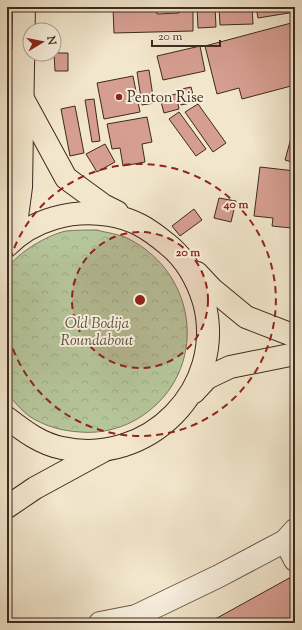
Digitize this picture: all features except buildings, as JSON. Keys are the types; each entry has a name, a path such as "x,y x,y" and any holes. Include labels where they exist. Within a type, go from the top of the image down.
{"main road":[{"path":"11,243 21,187 22,98 15,62 24,7"},
{"path":"22,98 66,178 103,205 147,227 178,253 212,289 246,317 295,336"},
{"path":"11,243 38,224 65,215 93,212 121,217 147,227"},
{"path":"178,253 192,271 201,291 207,320 208,335 206,357 199,378 189,397"},
{"path":"7,418 23,431 55,446 82,451 103,450 136,442 166,423 207,378 230,367 295,354"},
{"path":"7,507 34,488 103,450"}],"lane":[{"path":"100,623 138,619 219,576 290,535 295,560"}],"green space":[{"name":"Old Bodija Roundabout","path":"97,230 129,239 152,255 170,276 182,299 187,324 186,350 178,374 164,397 142,416 128,424 105,431 73,431 53,427 35,420 23,411 7,394 7,269 25,251 50,236 66,231"}],"place":[{"name":"Penton Rise","path":"119,97"}]}
